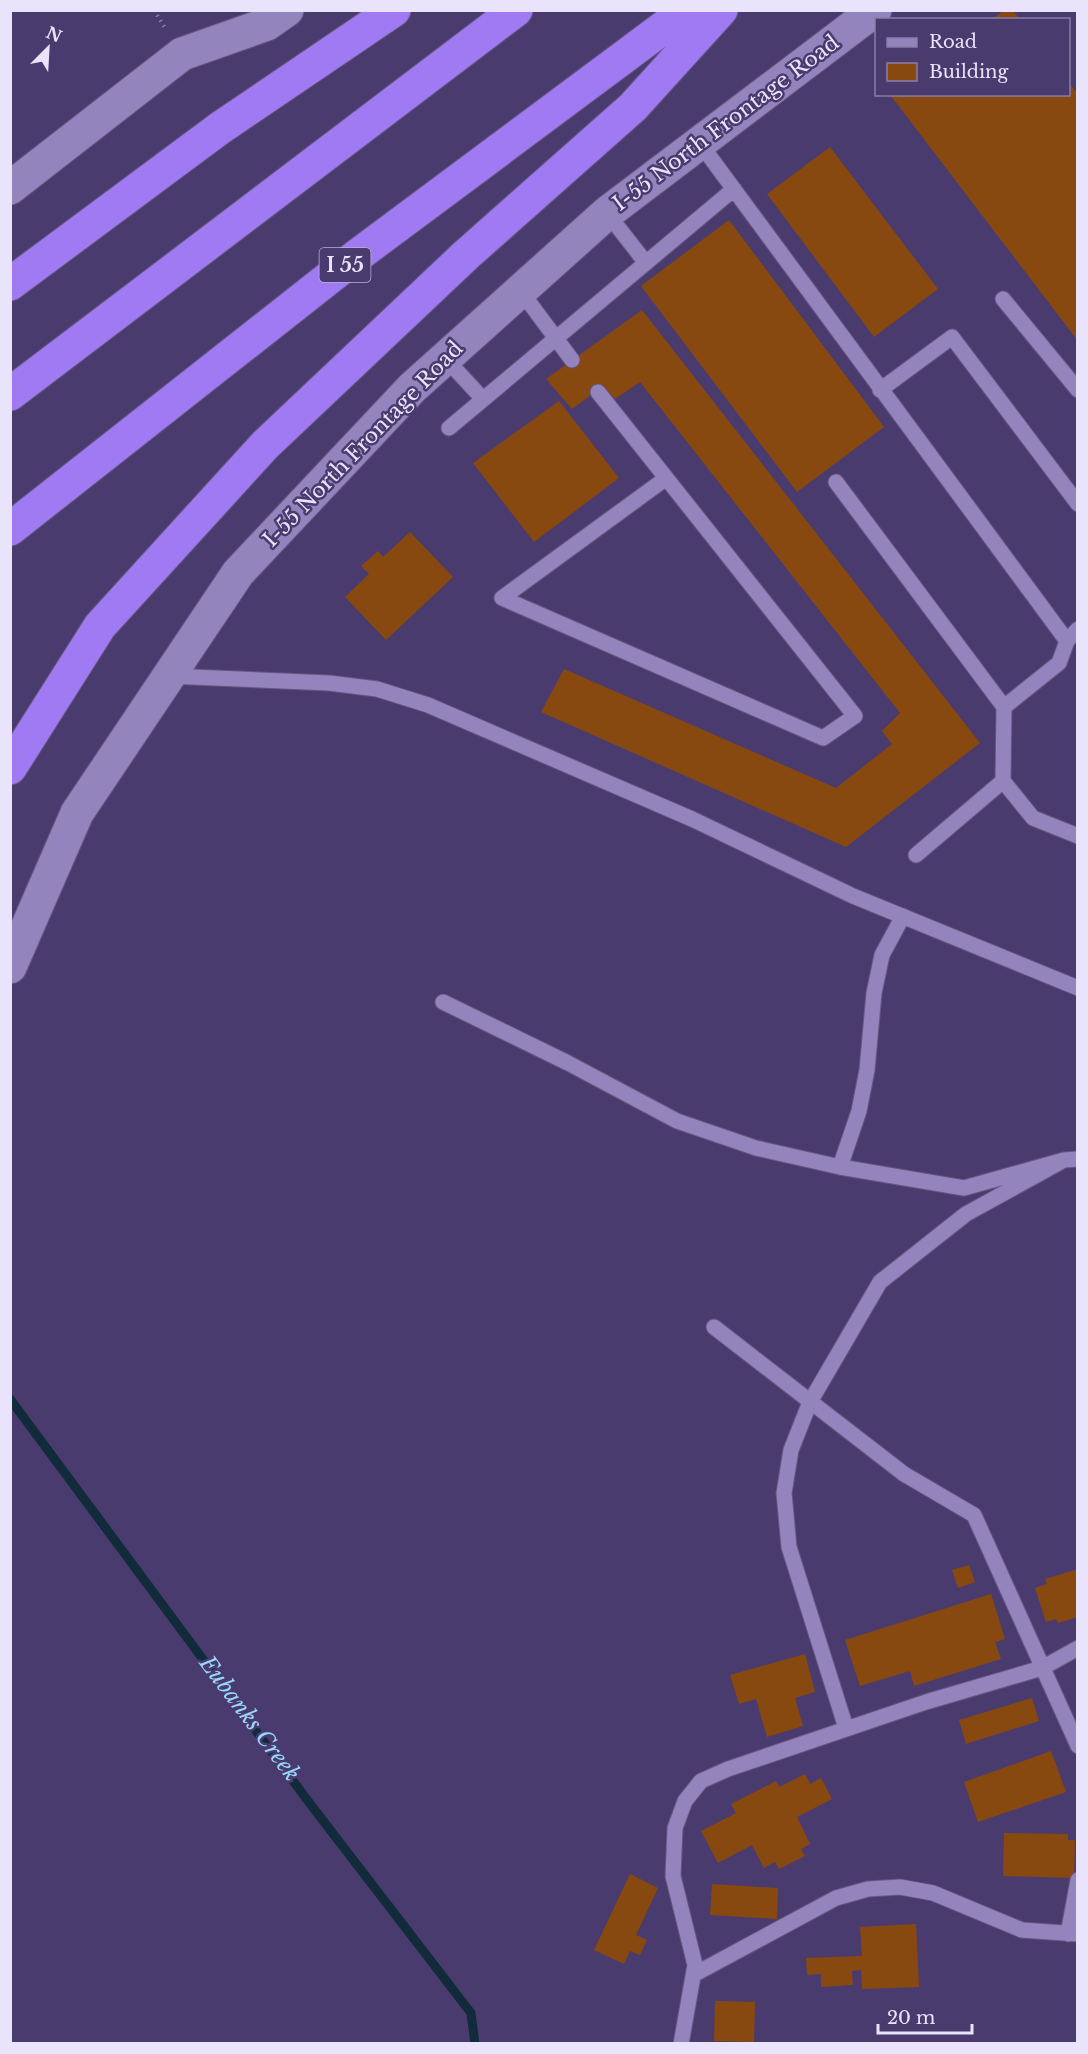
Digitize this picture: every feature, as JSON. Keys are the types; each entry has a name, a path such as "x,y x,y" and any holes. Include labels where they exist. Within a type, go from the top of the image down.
{"highway":[{"path":"10,284 220,128 394,10"},
{"path":"10,394 516,10"},
{"name":"I 55","path":"10,529 358,255 687,10"},
{"path":"10,768 100,626 264,444 466,255 633,107 721,10"}],"street":[{"path":"10,188 182,54 267,24 287,10"},
{"name":"I-55 North Frontage Road","path":"10,967 77,813 238,573 412,388 607,213 875,10"}],"lane":[{"path":"699,142 880,390 1072,635 1059,663 1004,706"},
{"path":"449,428 734,189"},
{"path":"607,213 646,263"},
{"path":"520,290 572,360"},
{"path":"1003,299 1077,390"},
{"path":"880,390 952,337 1077,504"},
{"path":"445,358 482,398"},
{"path":"598,392 665,479 679,498 855,716 824,738 502,598 665,479"},
{"path":"836,482 1004,706 1003,781 1033,818 1077,836"},
{"path":"168,676 329,683 377,688 428,705 563,761 903,916 1077,988"},
{"path":"916,855 1003,781"},
{"path":"840,1167 859,1111 867,1070 874,993 882,955 903,916"},
{"path":"443,1002 568,1063 677,1121 756,1148 840,1167 964,1188 1071,1160"},
{"path":"846,1728 789,1547 784,1493 790,1450 810,1402 880,1282 966,1214 1071,1160"},
{"path":"714,1327 904,1474 974,1515 1044,1667 1077,1746"},
{"path":"681,2043 695,1965 673,1876 675,1828 685,1801 701,1781 728,1768 846,1728 1044,1667 1077,1648"},
{"path":"695,1974 836,1898 868,1888 900,1887 933,1893 1022,1930 1073,1934 1077,1880"}],"building":[{"path":"1004,10 1013,10 1019,18 994,18"},
{"path":"1070,84 1078,94 1078,341 891,96 1070,96"},
{"path":"830,147 938,289 874,337 767,194"},
{"path":"729,220 884,427 797,492 641,286"},
{"path":"642,310 980,743 846,847 541,712 564,669 836,788 892,744 882,731 900,713 640,382 615,399 603,386 572,409 546,379"},
{"path":"559,401 619,478 534,542 473,463"},
{"path":"410,532 453,577 386,640 345,597 369,574 361,566 378,551 383,557"},
{"path":"969,1565 975,1582 958,1588 952,1570"},
{"path":"1078,1569 1078,1617 1058,1623 1056,1619 1046,1622 1035,1588 1047,1584 1045,1579"},
{"path":"991,1594 1005,1639 995,1642 1001,1659 914,1686 910,1671 860,1686 845,1640"},
{"path":"805,1654 815,1692 795,1698 803,1726 767,1737 756,1699 739,1704 730,1675"},
{"path":"1032,1698 1039,1721 966,1744 959,1720"},
{"path":"1051,1751 1066,1792 978,1822 964,1782"},
{"path":"805,1774 810,1784 821,1778 832,1799 797,1817 810,1844 801,1849 805,1856 779,1869 775,1862 764,1868 752,1845 718,1863 701,1831 736,1813 731,1804 776,1781 779,1787"},
{"path":"1004,1833 1068,1834 1068,1840 1075,1840 1074,1878 1003,1876"},
{"path":"630,1874 658,1888 636,1935 647,1940 640,1955 630,1951 624,1964 594,1950"},
{"path":"712,1884 778,1888 777,1919 710,1915"},
{"path":"916,1924 919,1987 862,1989 861,1970 852,1971 853,1985 821,1987 821,1974 807,1975 806,1958 862,1956 860,1927"},
{"path":"715,2001 755,2002 754,2042 714,2041"}],"waterway":[{"name":"Eubanks Creek","path":"10,1399 311,1805 471,2013 475,2044"}]}
